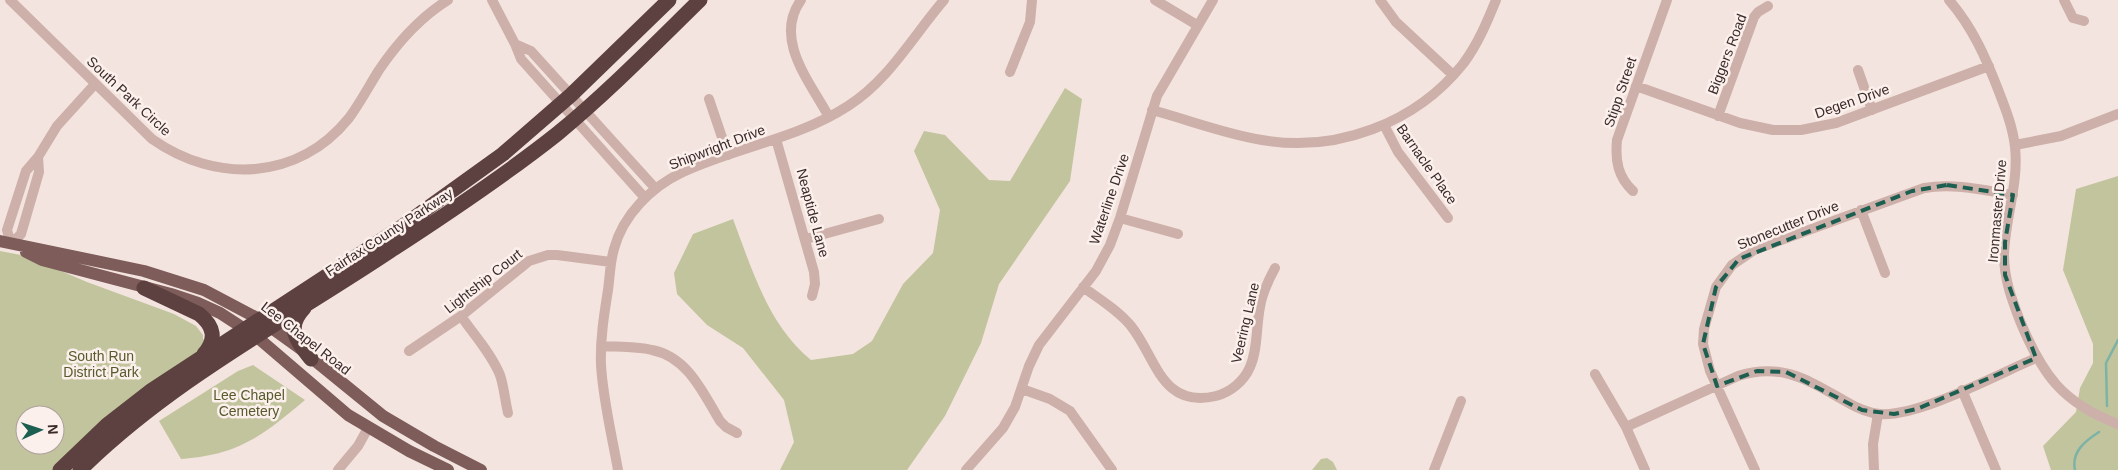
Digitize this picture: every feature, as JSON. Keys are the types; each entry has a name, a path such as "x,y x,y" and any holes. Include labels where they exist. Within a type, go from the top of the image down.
{"highway":[{"name":"Fairfax County Parkway","path":"80,470 140,416 251,333 503,154 565,100 669,0"},
{"name":"Fairfax County Parkway","path":"265,323 309,303 465,201 579,114 700,0"},
{"path":"144,288 206,319 213,336 210,347 202,356"},
{"path":"309,303 296,318 294,329 298,342 311,359"},
{"name":"Fairfax County Parkway","path":"60,470 121,413 160,384 202,356 251,333"}],"main road":[{"name":"Lee Chapel Road","path":"5,243 144,271 181,281 213,294 265,323 383,416 434,446 481,470"},
{"path":"5,243 42,260 198,303 220,313 251,333 348,415 409,451 448,470"}],"street":[{"name":"South Park Circle","path":"10,0 152,139 184,158 207,166 229,170 254,169 276,165 312,150 341,127 403,38 422,18 448,0"},
{"path":"492,0 521,59 655,188"},
{"path":"801,0 790,26 792,44 829,117"},
{"name":"Shipwright Drive","path":"618,470 604,388 601,346 611,262 621,230 628,218 655,188 682,172 776,139 829,117 852,103 878,81 944,0"},
{"path":"1010,72 1030,22 1032,0"},
{"path":"1155,0 1197,25"},
{"name":"Waterline Drive","path":"966,470 1004,428 1039,345 1102,260 1120,218 1152,110 1166,78 1213,0"},
{"path":"1380,0 1396,22 1453,75"},
{"path":"1152,110 1241,136 1287,143 1335,140 1384,125 1414,109 1453,75 1475,45 1496,0"},
{"name":"Stipp Street","path":"1633,191 1624,182 1619,172 1616,149 1620,131 1667,0"},
{"name":"Ironmaster Drive","path":"1948,0 1969,26 1989,66 2006,110 2015,145 2016,174 2005,242 2005,275 2013,302 2036,358 2050,378 2083,408 2118,424"},
{"path":"2064,0 2073,18 2084,21"},
{"name":"Biggers Road","path":"1718,116 1754,17 1768,6"},
{"path":"515,44 531,51 565,100 579,114 645,198"},
{"name":"Degen Drive","path":"1636,86 1760,129 1801,130 1827,126 1989,66"},
{"path":"1858,70 1872,110"},
{"path":"5,243 18,192 26,171 57,126 94,84"},
{"path":"708,99 728,155"},
{"path":"2015,145 2061,136 2118,114"},
{"name":"Barnacle Place","path":"1384,125 1398,152 1448,218"},
{"name":"Neaptide Lane","path":"776,139 806,239 815,278 812,296"},
{"path":"5,243 21,234 39,172 38,156"},
{"name":"Stonecutter Drive","path":"1755,470 1707,362 1704,338 1712,295 1726,271 1739,259 1754,250 1912,191 1935,186 1963,187 2013,195"},
{"path":"1861,210 1885,273"},
{"path":"1120,218 1178,234"},
{"path":"806,239 879,219"},
{"name":"Lightship Court","path":"409,351 460,316 521,266 536,258 557,255 611,262"},
{"name":"Veering Lane","path":"1083,287 1132,327 1164,382 1182,394 1193,397 1210,397 1232,388 1242,379 1249,368 1254,352 1261,301 1275,268"},
{"path":"460,316 497,368 503,384 508,413"},
{"path":"601,346 651,349 674,358 692,376 720,421 737,434"},
{"path":"1626,427 1738,376 1757,371 1786,372 1808,380 1856,407 1878,414 1894,414 1909,412 2036,358"},
{"path":"1595,374 1626,427 1645,470"},
{"path":"1022,389 1050,399 1070,411 1112,470"},
{"path":"1962,390 1996,470"},
{"path":"1434,470 1462,401"},
{"path":"1874,470 1873,444 1878,414"},
{"path":"338,470 358,446 368,428"}],"highlighted area":[{"path":"1947,185 2013,195 2005,242 2005,275 2036,358 1917,409 1894,414 1862,410 1786,372 1757,371 1717,386 1703,344 1716,287 1739,259 1912,191"}],"green space":[{"path":"1065,88 1082,99 1070,181 999,284 981,343 945,416 907,470 780,470 794,442 784,400 743,348 707,325 677,294 674,273 693,234 733,219 763,295 783,330 796,346 811,360 853,354 872,341 903,284 933,253 940,210 914,151 924,131 945,135 989,180 1010,181"},
{"path":"2118,176 2118,470 2051,470 2043,446 2076,412 2080,388 2093,363 2093,344 2063,270 2076,189"},
{"name":"South Run District Park","path":"0,251 26,256 87,282 174,314 196,326 203,335 203,339 239,354 135,425 78,470 0,470"},
{"name":"Lee Chapel Cemetery","path":"253,365 305,400 276,424 249,442 219,453 181,459 159,421 238,371"},
{"path":"1327,458 1333,462 1337,470 1312,470 1321,459"}],"waterway":[{"path":"2107,406 2106,363 2118,340"},
{"path":"2075,470 2074,464 2077,452 2084,443 2099,432"}]}
